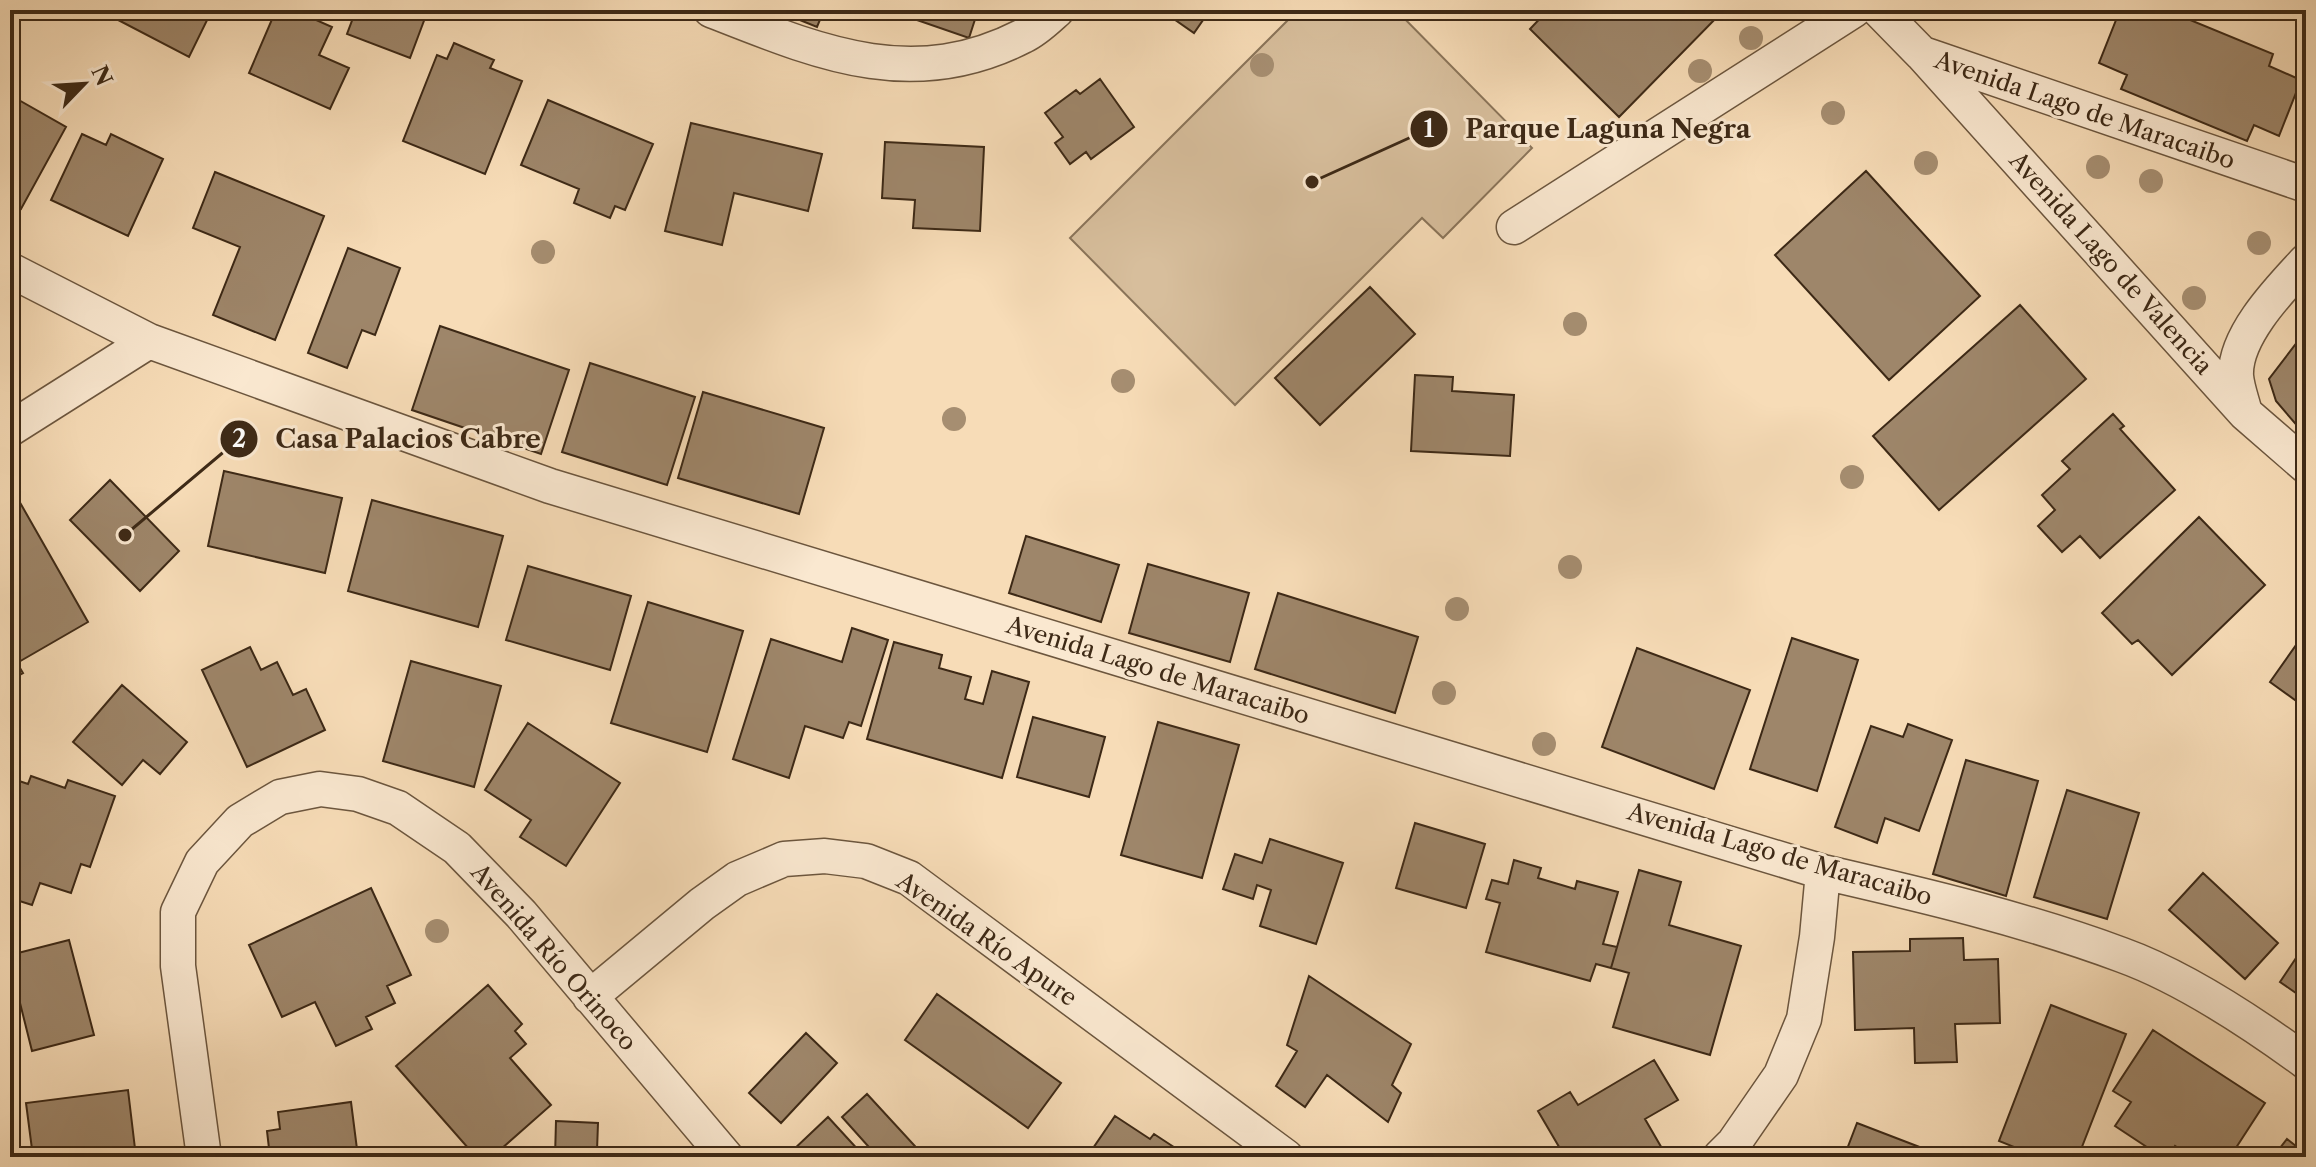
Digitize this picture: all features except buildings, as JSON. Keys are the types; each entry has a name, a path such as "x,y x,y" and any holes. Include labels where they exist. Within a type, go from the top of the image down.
{"street":[{"path":"711,10 801,46 855,59 908,65 949,63 987,51 1026,35 1057,10"},
{"path":"1514,227 1854,10"},
{"name":"Avenida Lago de Maracaibo","path":"1879,10 1922,54 2306,185"},
{"name":"Avenida Lago de Valencia","path":"1922,54 2245,413 2306,466"},
{"path":"2245,413 2236,377 2239,353 2267,306 2306,261"},
{"name":"Avenida Lago de Maracaibo","path":"10,270 149,341 550,486 1823,872 1932,896 2124,955 2185,985 2306,1062"},
{"path":"10,429 149,341"},
{"name":"Avenida Río Orinoco","path":"204,1157 178,966 178,912 202,862 240,821 280,797 320,789 358,794 398,808 457,848 521,914 726,1157"},
{"name":"Avenida Río Apure","path":"590,997 702,904 737,879 784,859 825,856 866,861 909,878 1286,1157"},
{"path":"1720,1157 1734,1143 1781,1075 1804,1019 1823,872"}],"shaded area":[{"path":"1298,10 1396,10 1532,148 1443,238 1422,218 1235,405 1070,238"}],"place":[{"name":"Parque Laguna Negra","path":"1312,182"},
{"name":"Casa Palacios Cabre","path":"125,535"}]}
